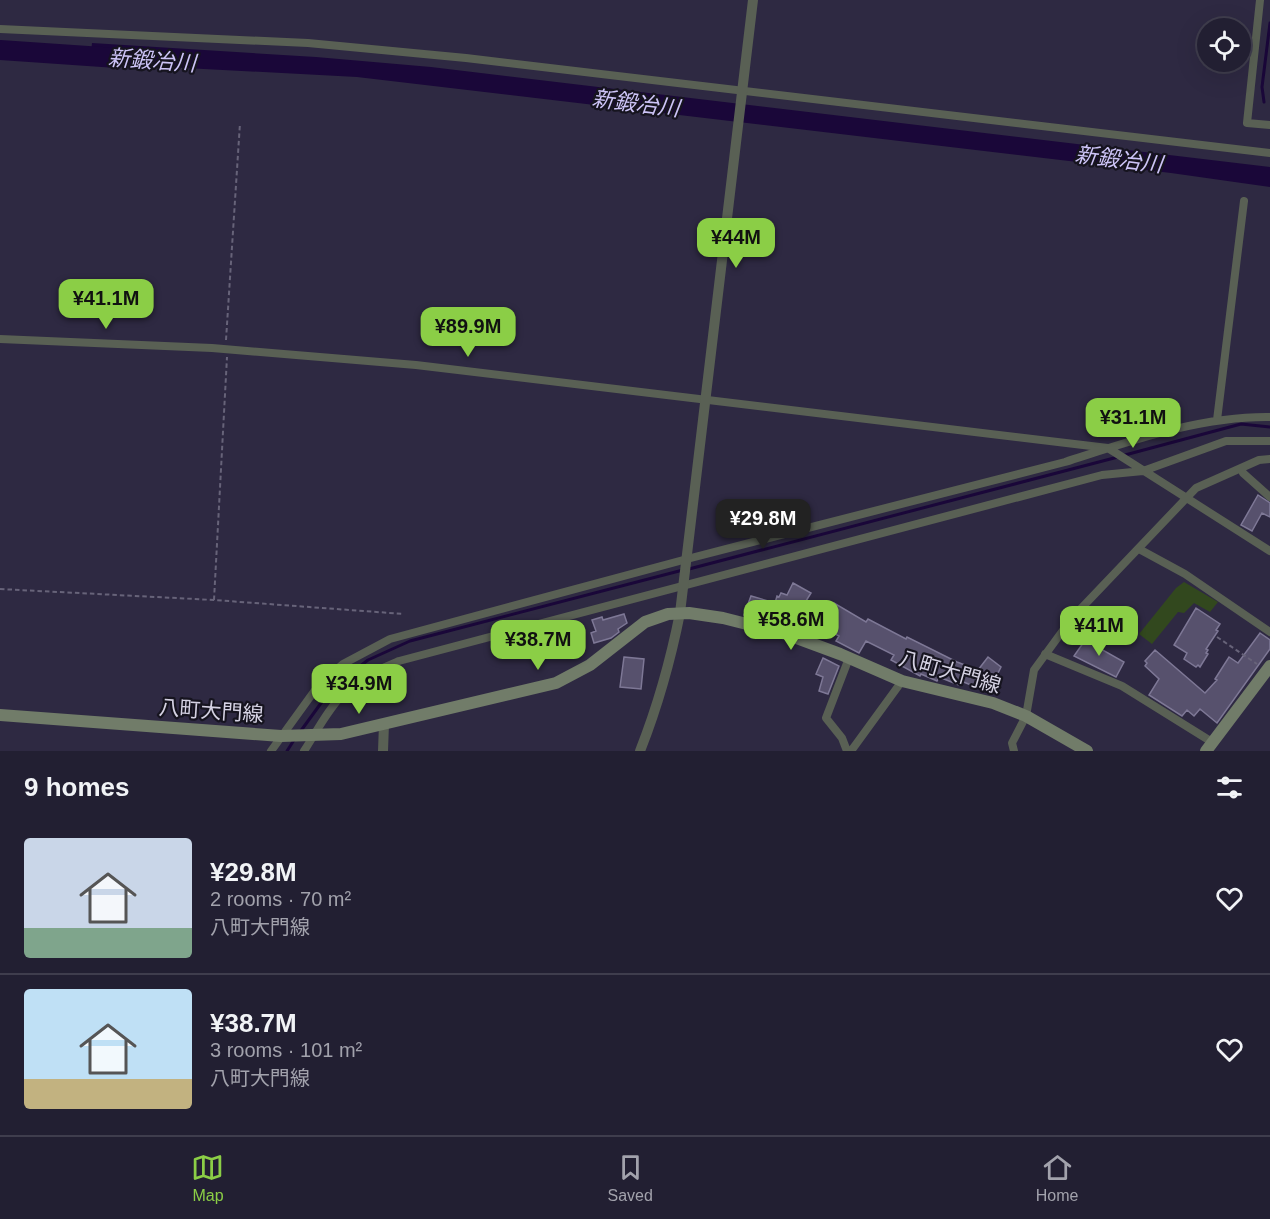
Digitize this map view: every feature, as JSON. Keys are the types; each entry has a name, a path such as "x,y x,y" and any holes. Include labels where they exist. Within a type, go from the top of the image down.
{"main road":[{"name":"八町大門線","path":"0,715 281,736 341,734 556,682 590,665 645,622 668,614 680,613 723,618 786,633 902,681 993,703 1026,716 1087,751"},
{"path":"1209,746 1268,669"}],"street":[{"path":"640,751 669,669 680,613 753,0"},
{"path":"1260,0 1247,123 1270,125"},
{"path":"0,29 308,43 466,58 742,95 1270,153"},
{"path":"1217,420 1244,201"},
{"path":"0,339 226,349 416,365 1108,448 1270,551"},
{"path":"271,751 318,686 344,664 390,639 1217,420 1270,417"},
{"path":"304,751 346,690 373,673 399,661 1102,475 1143,471 1227,441 1270,441"},
{"path":"1014,751 1012,743 1026,716 1034,670 1072,618 1196,488 1259,460 1270,459"},
{"path":"1241,468 1243,473 1270,497"},
{"path":"1139,549 1185,574 1270,632"},
{"path":"1045,654 1122,686 1209,746"},
{"path":"849,658 826,718 849,751 902,681"},
{"path":"383,751 384,724"}],"path":[{"path":"214,600 240,123"},
{"path":"0,589 214,600 404,614"},
{"path":"1217,637 1268,669"}],"green space":[{"path":"1184,582 1218,602 1210,612 1194,603 1184,613 1178,612 1152,644 1139,634 1176,588"}],"water":[{"path":"92,43 316,57 431,67 1270,167 1270,187 1171,173 357,77 90,63"}],"building":[{"path":"1258,495 1270,503 1270,517 1262,513 1252,531 1241,525"},
{"path":"793,583 811,593 806,601 828,613 834,603 866,622 868,619 957,662 978,670 988,657 1001,667 986,691 961,681 959,685 939,677 937,681 921,674 920,676 891,660 894,655 866,641 859,653 836,641 839,636 819,625 815,631 795,622 794,625 785,622 782,620 783,616 760,609 757,618 744,615 751,596 775,603 777,596 779,597 781,593 787,595"},
{"path":"1196,608 1220,624 1206,649 1208,654 1200,667 1184,659 1187,653 1174,645"},
{"path":"624,614 627,623 618,629 619,632 611,638 594,643 591,633 596,631 592,620 602,617 603,620"},
{"path":"1260,633 1270,640 1270,649 1217,723 1200,709 1194,716 1187,710 1182,716 1149,695 1159,679 1145,666 1147,663 1145,661 1155,650 1205,693 1217,680 1215,679 1229,657 1238,663"},
{"path":"1088,636 1101,644 1099,648 1124,662 1116,677 1074,656"},
{"path":"624,657 644,659 641,689 620,687"},
{"path":"823,658 839,666 828,694 819,691 823,677 816,674"}],"waterway":[{"path":"1264,102 1262,87 1270,23"},
{"name":"新鍛冶川","path":"0,50 117,58"},
{"path":"1125,455 1241,424 1270,427"},
{"path":"689,569 1118,457"},
{"path":"300,732 332,688 368,660 410,641 683,570"},
{"path":"287,751 294,740"}]}
